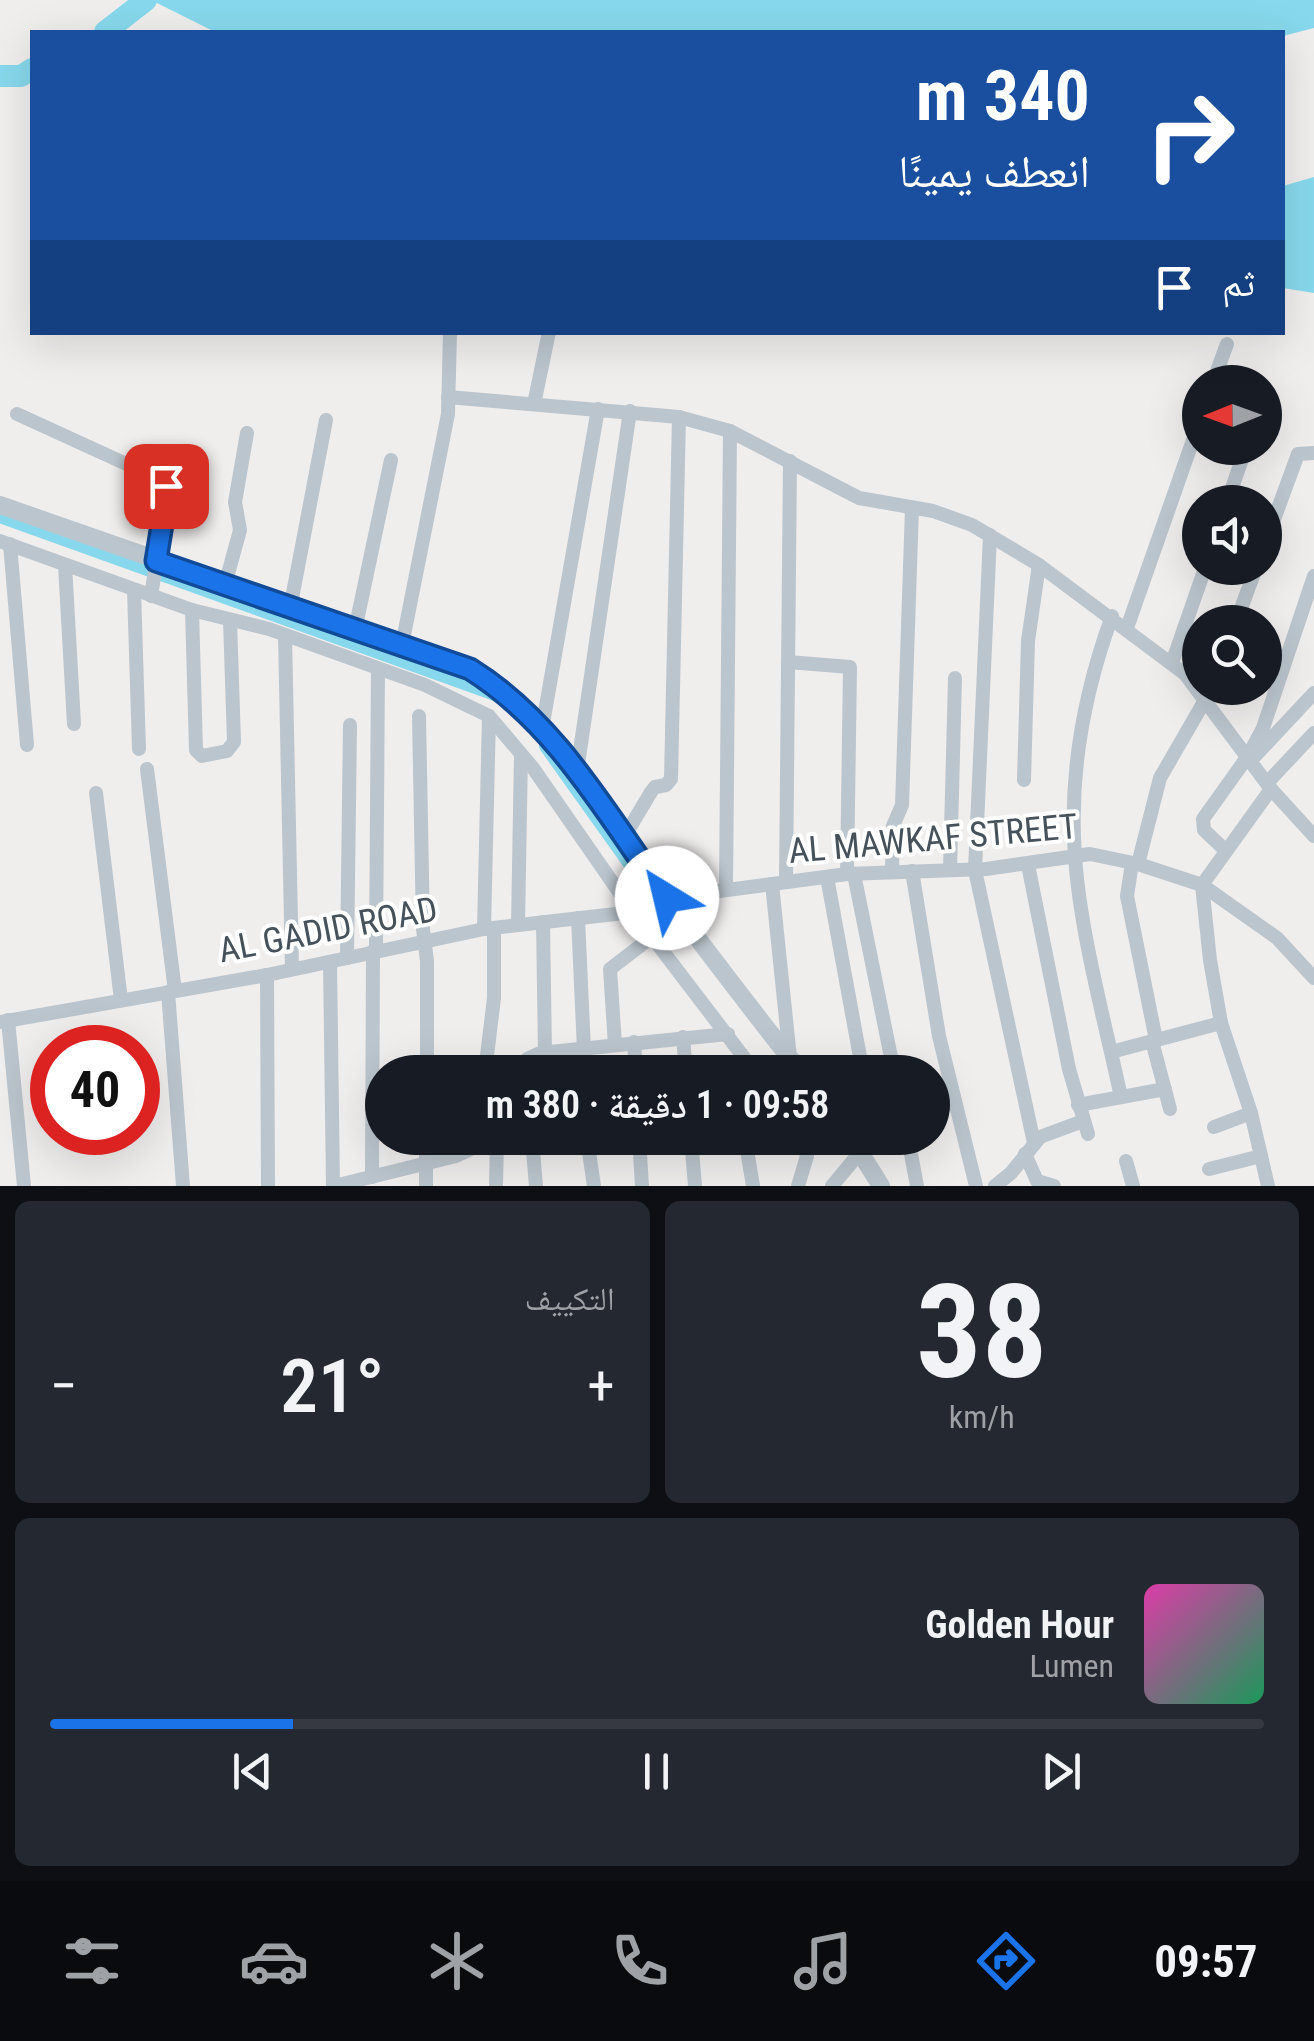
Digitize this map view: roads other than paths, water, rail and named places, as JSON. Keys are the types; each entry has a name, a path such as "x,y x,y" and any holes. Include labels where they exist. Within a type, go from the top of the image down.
{"street":[{"path":"402,645 448,414 450,335"},
{"path":"534,404 548,335"},
{"path":"1220,365 1227,344"},
{"path":"448,397 630,412 679,418 730,431 849,494 878,504 953,517 990,535 1112,616 1182,671"},
{"path":"542,729 598,410"},
{"path":"577,771 630,412"},
{"path":"17,414 162,482 167,494 151,596"},
{"path":"623,838 655,787 666,786 671,779 679,418"},
{"path":"290,609 326,420"},
{"path":"726,890 730,431"},
{"path":"225,586 240,530 235,497 247,434"},
{"path":"1282,498 1298,454 1314,453"},
{"path":"354,630 391,460"},
{"path":"790,462 788,662 779,883 794,1055"},
{"path":"1126,628 1184,465"},
{"path":"0,505 470,669 499,687 577,771 667,898 787,1055"},
{"path":"892,872 892,826 902,805 912,508"},
{"path":"990,535 976,870 1036,1181 1054,1186"},
{"path":"27,745 5,542 192,610 285,635 426,685 489,716 743,1055"},
{"path":"66,565 74,724"},
{"path":"1024,780 1028,641 1039,565"},
{"path":"1250,758 1314,576"},
{"path":"1172,663 1199,585"},
{"path":"134,590 139,750"},
{"path":"192,610 196,750 202,756 227,751 234,742 230,620"},
{"path":"1112,616 1081,728 1075,856 1121,1097"},
{"path":"285,635 292,970"},
{"path":"788,662 850,667 850,874 890,1055"},
{"path":"369,1180 378,669"},
{"path":"950,870 956,678"},
{"path":"1224,850 1204,830 1203,820 1250,758 1314,692"},
{"path":"1170,1109 1127,896 1160,778 1203,705"},
{"path":"1217,705 1269,786 1314,836"},
{"path":"419,716 426,1055"},
{"path":"487,1055 494,998 489,928 489,716"},
{"path":"347,958 350,725"},
{"path":"1268,1186 1251,1112 1221,1024 1202,884 1269,786 1314,733"},
{"path":"518,925 521,754"},
{"path":"148,768 172,991 183,1186"},
{"path":"96,794 121,1000"},
{"name":"AL MAWKAF STREET","path":"667,898 850,874 976,870 1090,854 1202,884 1277,938 1314,978"},
{"path":"995,1186 1046,1132 1086,1127 1041,939 1028,864"},
{"path":"912,871 939,1036 976,1186"},
{"path":"827,877 859,1055"},
{"name":"AL GADID ROAD","path":"4,1021 292,970 489,928 633,912 667,898"},
{"path":"578,918 580,1055"},
{"path":"543,922 545,1053"},
{"path":"615,1045 610,969 653,936"},
{"path":"330,962 334,1186 369,1180 452,1155"},
{"path":"267,974 268,1186"},
{"path":"4,1021 24,1186"},
{"path":"1111,1052 1221,1024"},
{"path":"542,1055 728,1034"},
{"path":"684,1037 685,1055"},
{"path":"634,1042 635,1055"},
{"path":"1078,1105 1164,1089"},
{"path":"1214,1127 1251,1112"},
{"path":"425,1155 426,1186"},
{"path":"496,1186 497,1155"},
{"path":"533,1155 536,1186"},
{"path":"589,1155 594,1186"},
{"path":"640,1155 642,1186"},
{"path":"692,1155 695,1186"},
{"path":"748,1155 753,1186"},
{"path":"798,1186 807,1155"},
{"path":"832,1186 850,1155"},
{"path":"863,1155 882,1186"},
{"path":"912,1155 918,1186"},
{"path":"1209,1169 1261,1156"},
{"path":"1126,1160 1134,1186"}],"water":[{"path":"151,0 1314,0 1314,28 1285,35 1285,30 211,30"},
{"path":"1314,177 1314,293 1285,288 1285,185"}],"waterway":[{"path":"108,30 146,0"},
{"path":"0,76 21,76 30,70"},
{"path":"0,516 503,697"},
{"path":"546,746 638,875"}]}
